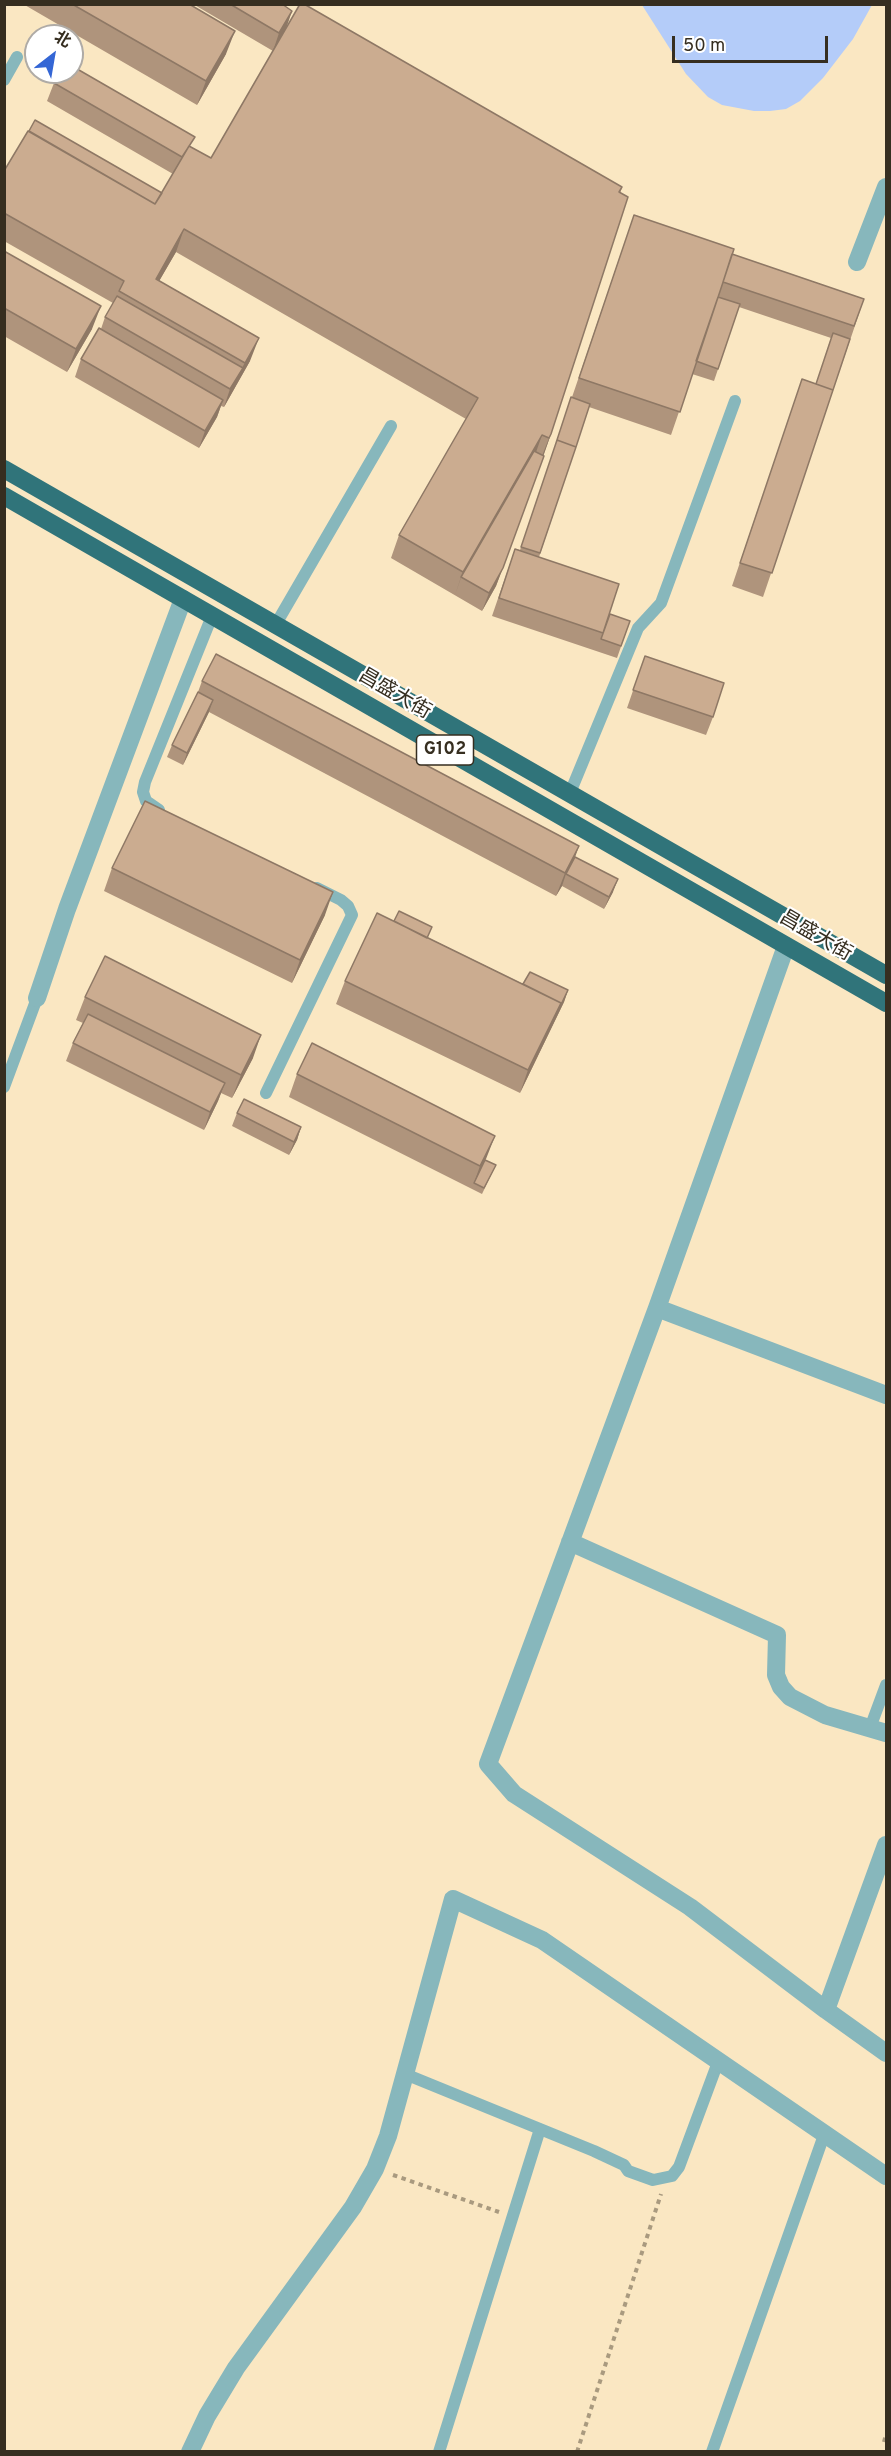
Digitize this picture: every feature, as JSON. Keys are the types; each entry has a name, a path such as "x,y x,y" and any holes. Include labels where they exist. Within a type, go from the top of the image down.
{"highway":[{"name":"昌盛大街","path":"4,469 886,975"},
{"name":"昌盛大街","path":"4,496 886,1003"}],"street":[{"path":"857,262 886,187"},
{"path":"37,998 67,909 183,599"},
{"path":"786,946 657,1308 517,1691 488,1764 514,1794 690,1907 886,2053"},
{"path":"657,1308 886,1395"},
{"path":"570,1542 777,1635 776,1675 781,1687 790,1697 825,1715 878,1731"},
{"path":"826,2010 886,1845"},
{"path":"190,2451 207,2416 236,2368 353,2207 375,2169 388,2136 453,1899 542,1940 886,2176"}],"lane":[{"path":"4,80 17,57"},
{"path":"570,793 638,628 661,603 735,401"},
{"path":"276,624 391,426"},
{"path":"174,818 153,807 146,801 142,792 212,616"},
{"path":"266,1093 352,915 348,906 341,900 309,885"},
{"path":"4,1087 37,998"},
{"path":"878,1731 886,1685"},
{"path":"405,2074 594,2151 624,2165 628,2171 653,2180 672,2176 679,2167 718,2062"},
{"path":"439,2451 540,2129"},
{"path":"712,2451 824,2135"}],"path":[{"path":"375,2169 512,2217"},
{"path":"577,2451 666,2179"},
{"path":"884,2442 886,2434"}],"water":[{"path":"642,5 872,5 853,39 823,78 800,101 786,109 754,111 722,105 708,97 686,74"}],"building":[{"path":"72,4 189,4 235,31 206,81"},
{"path":"230,4 282,4 292,11 279,33"},
{"path":"300,4 304,4 622,187 619,192 628,197 551,434 549,438 542,435 463,572 399,535 478,398 184,229 156,279 259,338 245,363 119,291 124,281 4,213 4,171 28,131 155,204 189,146 211,158"},
{"path":"84,73 195,137 182,157 56,84 84,84"},
{"path":"35,120 162,193 155,204 29,131"},
{"path":"634,215 734,249 680,412 579,378"},
{"path":"4,251 101,306 76,349 4,308"},
{"path":"732,254 864,299 854,326 723,282"},
{"path":"117,296 243,368 230,389 105,317"},
{"path":"718,297 740,304 718,369 696,361"},
{"path":"99,328 223,400 205,431 81,359"},
{"path":"833,333 850,339 833,390 816,384"},
{"path":"802,379 833,390 772,573 740,563"},
{"path":"571,397 590,404 576,447 557,440 555,446"},
{"path":"557,440 576,447 540,553 521,547"},
{"path":"534,451 544,456 503,568 489,593 461,577"},
{"path":"515,549 619,584 603,633 499,598"},
{"path":"610,614 630,621 621,646 601,639"},
{"path":"216,654 579,846 565,873 202,681"},
{"path":"645,656 724,683 713,717 633,690"},
{"path":"198,692 213,700 187,753 172,745"},
{"path":"145,801 333,892 300,960 112,868"},
{"path":"575,857 618,879 609,897 566,874"},
{"path":"399,911 432,927 427,938 394,921"},
{"path":"377,913 561,1003 528,1070 345,981"},
{"path":"105,956 261,1035 241,1075 85,997"},
{"path":"530,972 568,990 557,1013 561,1003 523,984"},
{"path":"88,1014 225,1083 210,1112 73,1043"},
{"path":"312,1043 495,1136 480,1166 297,1074"},
{"path":"244,1099 301,1127 294,1142 237,1113"},
{"path":"485,1160 496,1165 484,1188 474,1183"}]}
